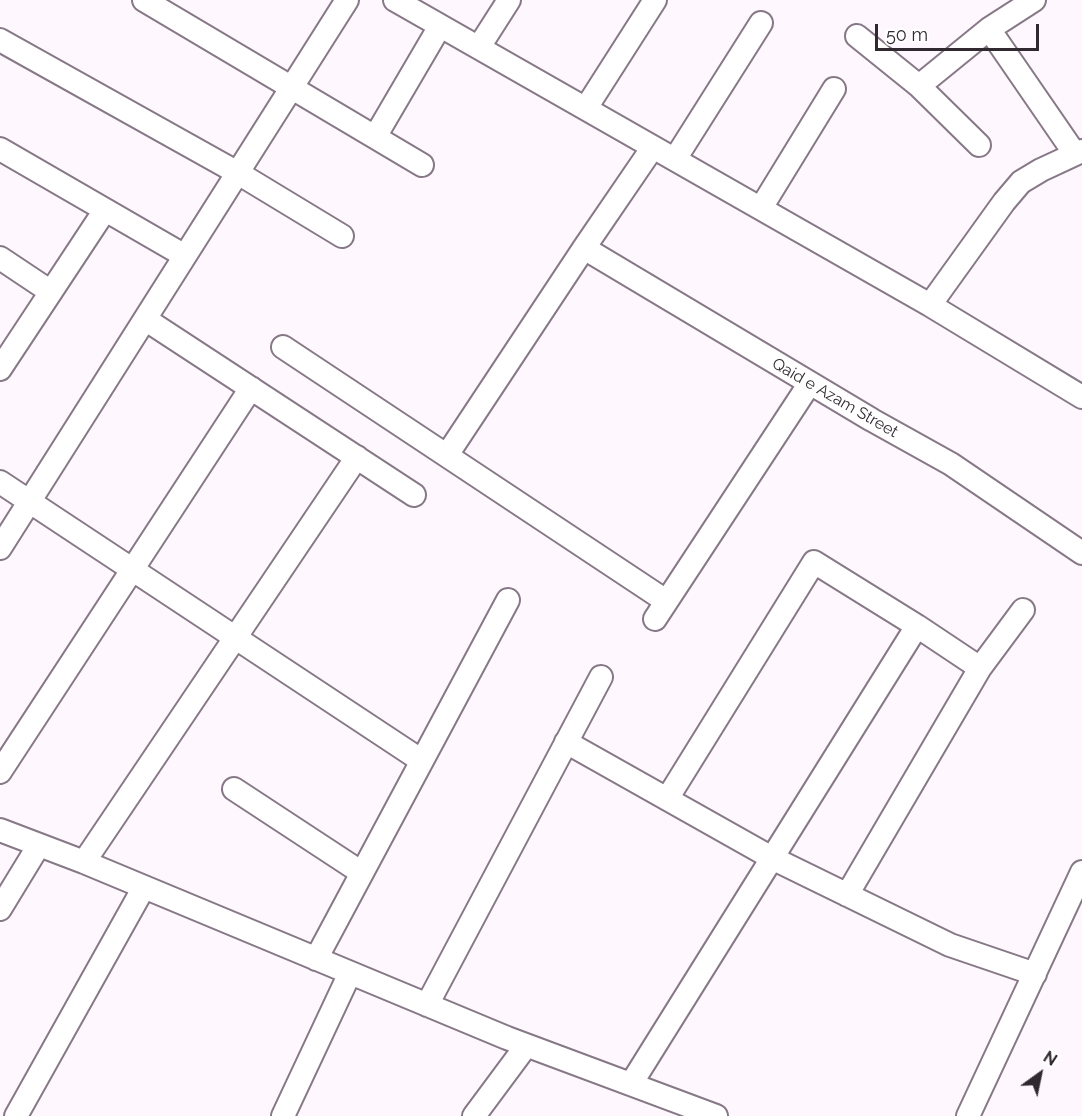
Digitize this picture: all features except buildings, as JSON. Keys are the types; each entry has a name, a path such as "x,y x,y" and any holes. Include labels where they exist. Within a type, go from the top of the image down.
{"street":[{"path":"144,0 422,165"},
{"path":"0,548 347,0"},
{"path":"479,47 509,0"},
{"path":"586,108 655,0"},
{"path":"919,86 989,29 1034,0"},
{"path":"398,1 930,305 1082,397"},
{"path":"675,159 760,23"},
{"path":"375,137 440,26"},
{"path":"930,305 1021,182 1078,152 989,29"},
{"path":"857,36 919,86 979,145"},
{"path":"0,40 238,172 342,236"},
{"path":"761,208 834,89"},
{"path":"447,456 653,147"},
{"path":"0,149 185,256"},
{"path":"0,369 105,210"},
{"name":"Qaid e Azam Street","path":"584,248 872,420 951,464 1082,553"},
{"path":"0,258 51,292"},
{"path":"145,319 414,495"},
{"path":"283,348 447,456 661,610 810,383"},
{"path":"0,772 251,388"},
{"path":"84,862 357,457"},
{"path":"0,482 422,761"},
{"path":"667,799 814,562 980,668"},
{"path":"316,959 508,600"},
{"path":"848,895 980,668 1023,610"},
{"path":"631,1084 916,626"},
{"path":"427,1005 601,677"},
{"path":"566,742 772,858 950,945 1035,974"},
{"path":"234,789 362,873"},
{"path":"0,830 84,862 526,1046 716,1116"},
{"path":"0,909 39,845"},
{"path":"968,1116 1035,974 1076,903 1082,872"},
{"path":"16,1116 144,888"},
{"path":"283,1116 350,973"},
{"path":"474,1116 526,1046"}]}
